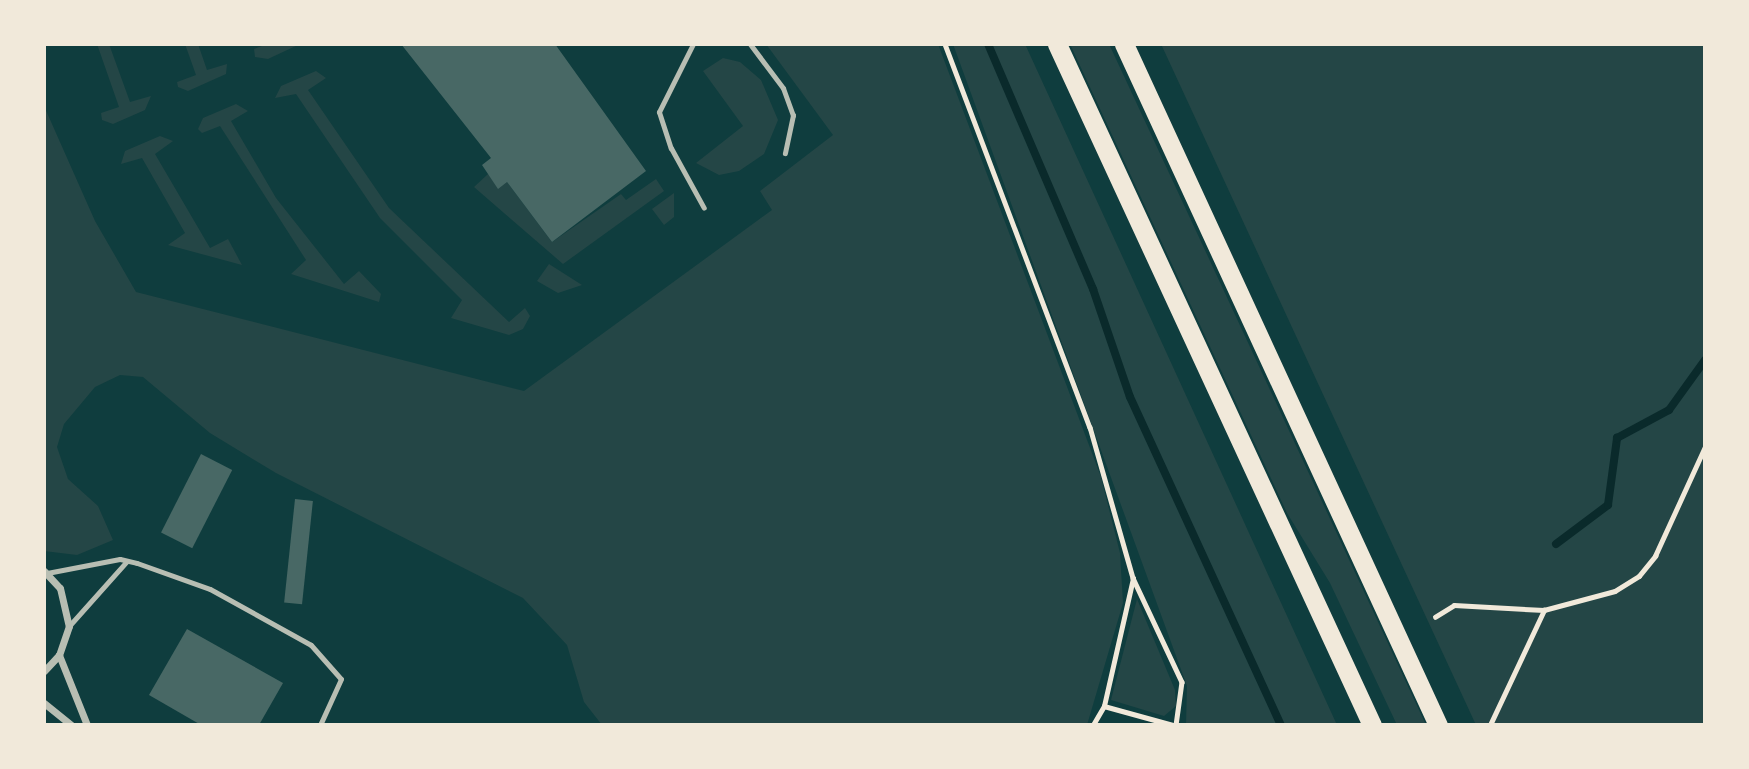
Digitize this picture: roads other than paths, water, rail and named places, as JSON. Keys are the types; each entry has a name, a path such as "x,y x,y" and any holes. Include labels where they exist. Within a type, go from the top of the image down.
{"highway":[{"path":"1056,44 1372,725"},
{"path":"1124,44 1438,725"}],"street":[{"path":"44,671 59,655 69,626 64,597 46,572"},
{"path":"59,655 87,725"},
{"path":"44,704 71,725"}],"lane":[{"path":"693,44 659,112 671,148 704,208"},
{"path":"750,44 783,88 793,115 785,153"},
{"path":"69,626 127,561"},
{"path":"46,572 127,561 209,590 311,645 341,679 320,725"}],"waterway":[{"path":"988,44 1093,289 1130,397 1281,725"},
{"path":"1556,544 1608,505 1617,438 1669,410 1705,360"}]}
